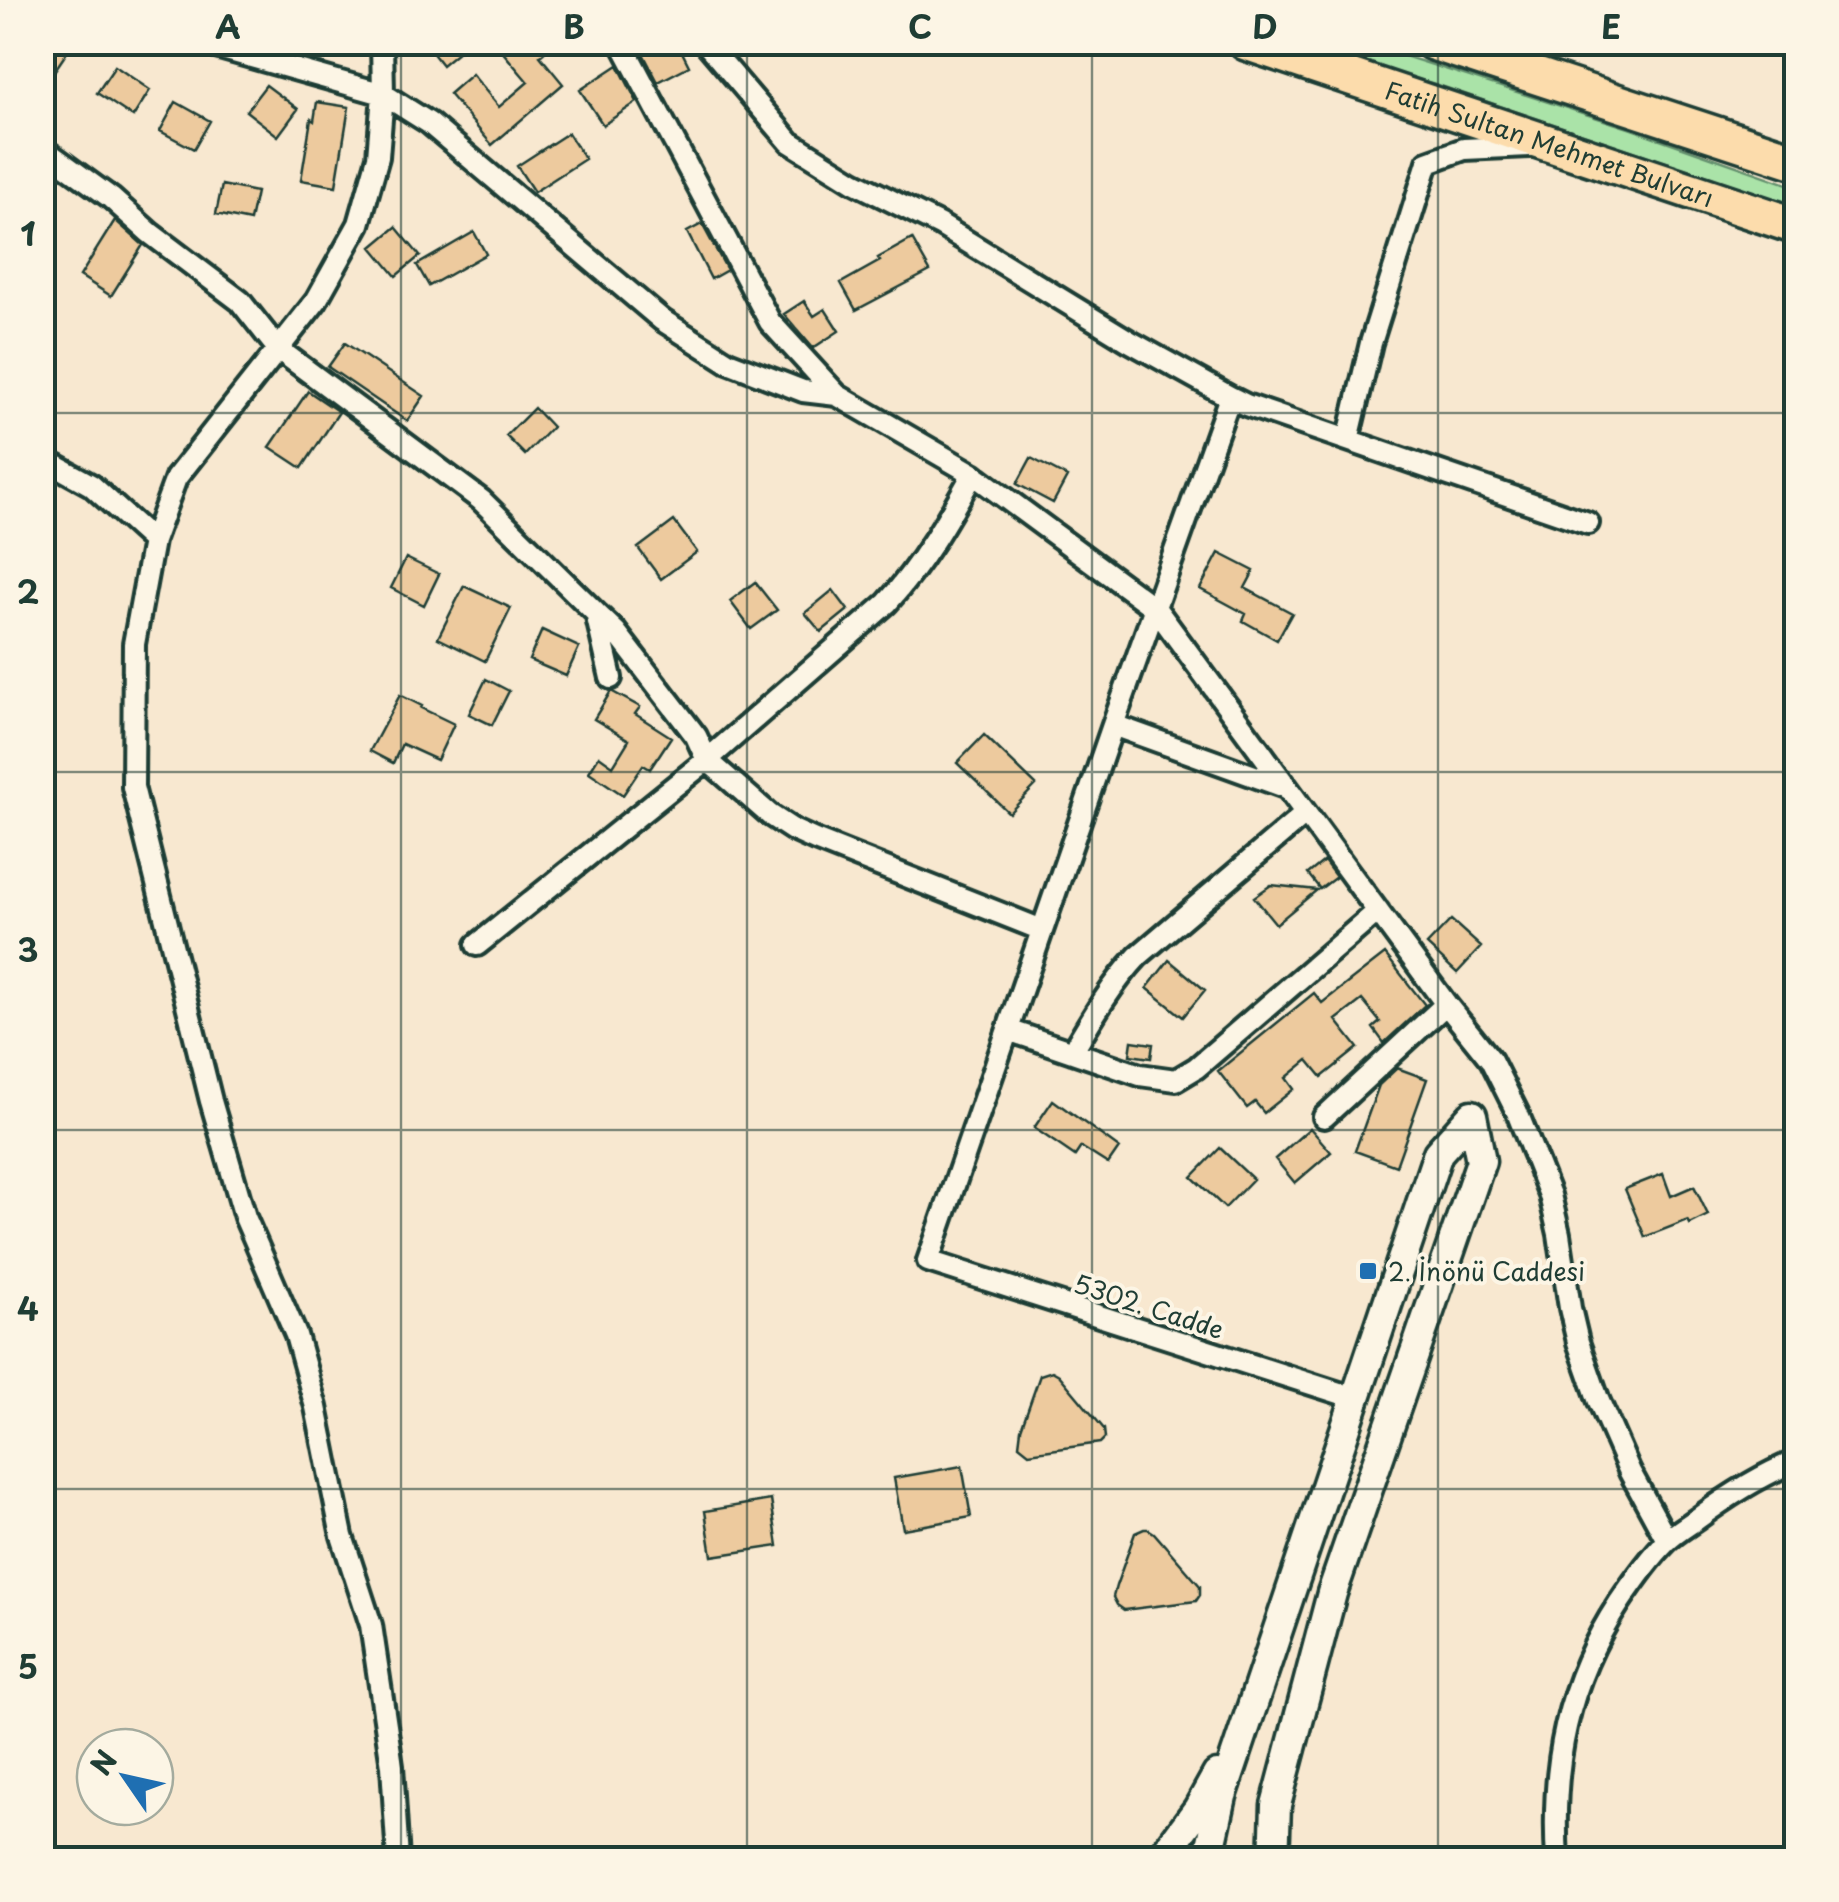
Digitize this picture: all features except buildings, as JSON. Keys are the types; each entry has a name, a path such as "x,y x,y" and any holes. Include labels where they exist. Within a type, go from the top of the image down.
{"highway":[{"name":"Fatih Sultan Mehmet Bulvarı","path":"1246,42 1796,226"},
{"path":"1446,44 1796,161"}],"main road":[{"path":"1208,1860 1222,1796 1438,1153 1472,1115 1481,1161 1332,1593 1276,1805 1274,1860"},
{"path":"1355,1398 1395,1410"},
{"path":"1160,1860 1198,1809 1247,1721"}],"street":[{"path":"382,42 378,157 358,224 316,300 176,478 153,541 134,644 133,787 211,1101 245,1217 296,1335 316,1407 342,1536 371,1624 392,1766 398,1860"},
{"path":"621,42 770,322 836,394 972,474 1156,609 1491,1060 1517,1112 1550,1195 1560,1234 1570,1308 1592,1380 1630,1472 1668,1540"},
{"path":"705,42 790,142 854,182 940,225 1128,341 1230,397 1588,524"},
{"path":"216,47 383,94 429,123 662,320 728,362 803,391 836,394"},
{"path":"1348,440 1371,343 1428,162 1464,149 1553,145"},
{"path":"42,148 240,301 278,349 481,500 616,632 696,736 708,760 745,796 793,830 1042,930"},
{"path":"1230,397 1008,1030 1140,1075 1176,1080 1378,911"},
{"path":"42,458 91,485 153,541"},
{"path":"477,944 708,760 887,603 940,532 972,474"},
{"path":"596,614 611,678"},
{"path":"1113,726 1286,787"},
{"path":"1072,1052 1112,987 1138,956 1306,814"},
{"path":"1324,1117 1446,1004"},
{"name":"5302. Cadde","path":"1008,1030 928,1261 1355,1398"},
{"path":"1557,1860 1559,1763 1568,1713 1582,1669 1613,1612 1668,1540 1725,1498 1796,1461"}],"green space":[{"path":"1299,43 1364,43 1629,128 1796,187 1796,206 1435,84"}],"place":[{"name":"2. İnönü Caddesi","path":"1368,1271"}]}
